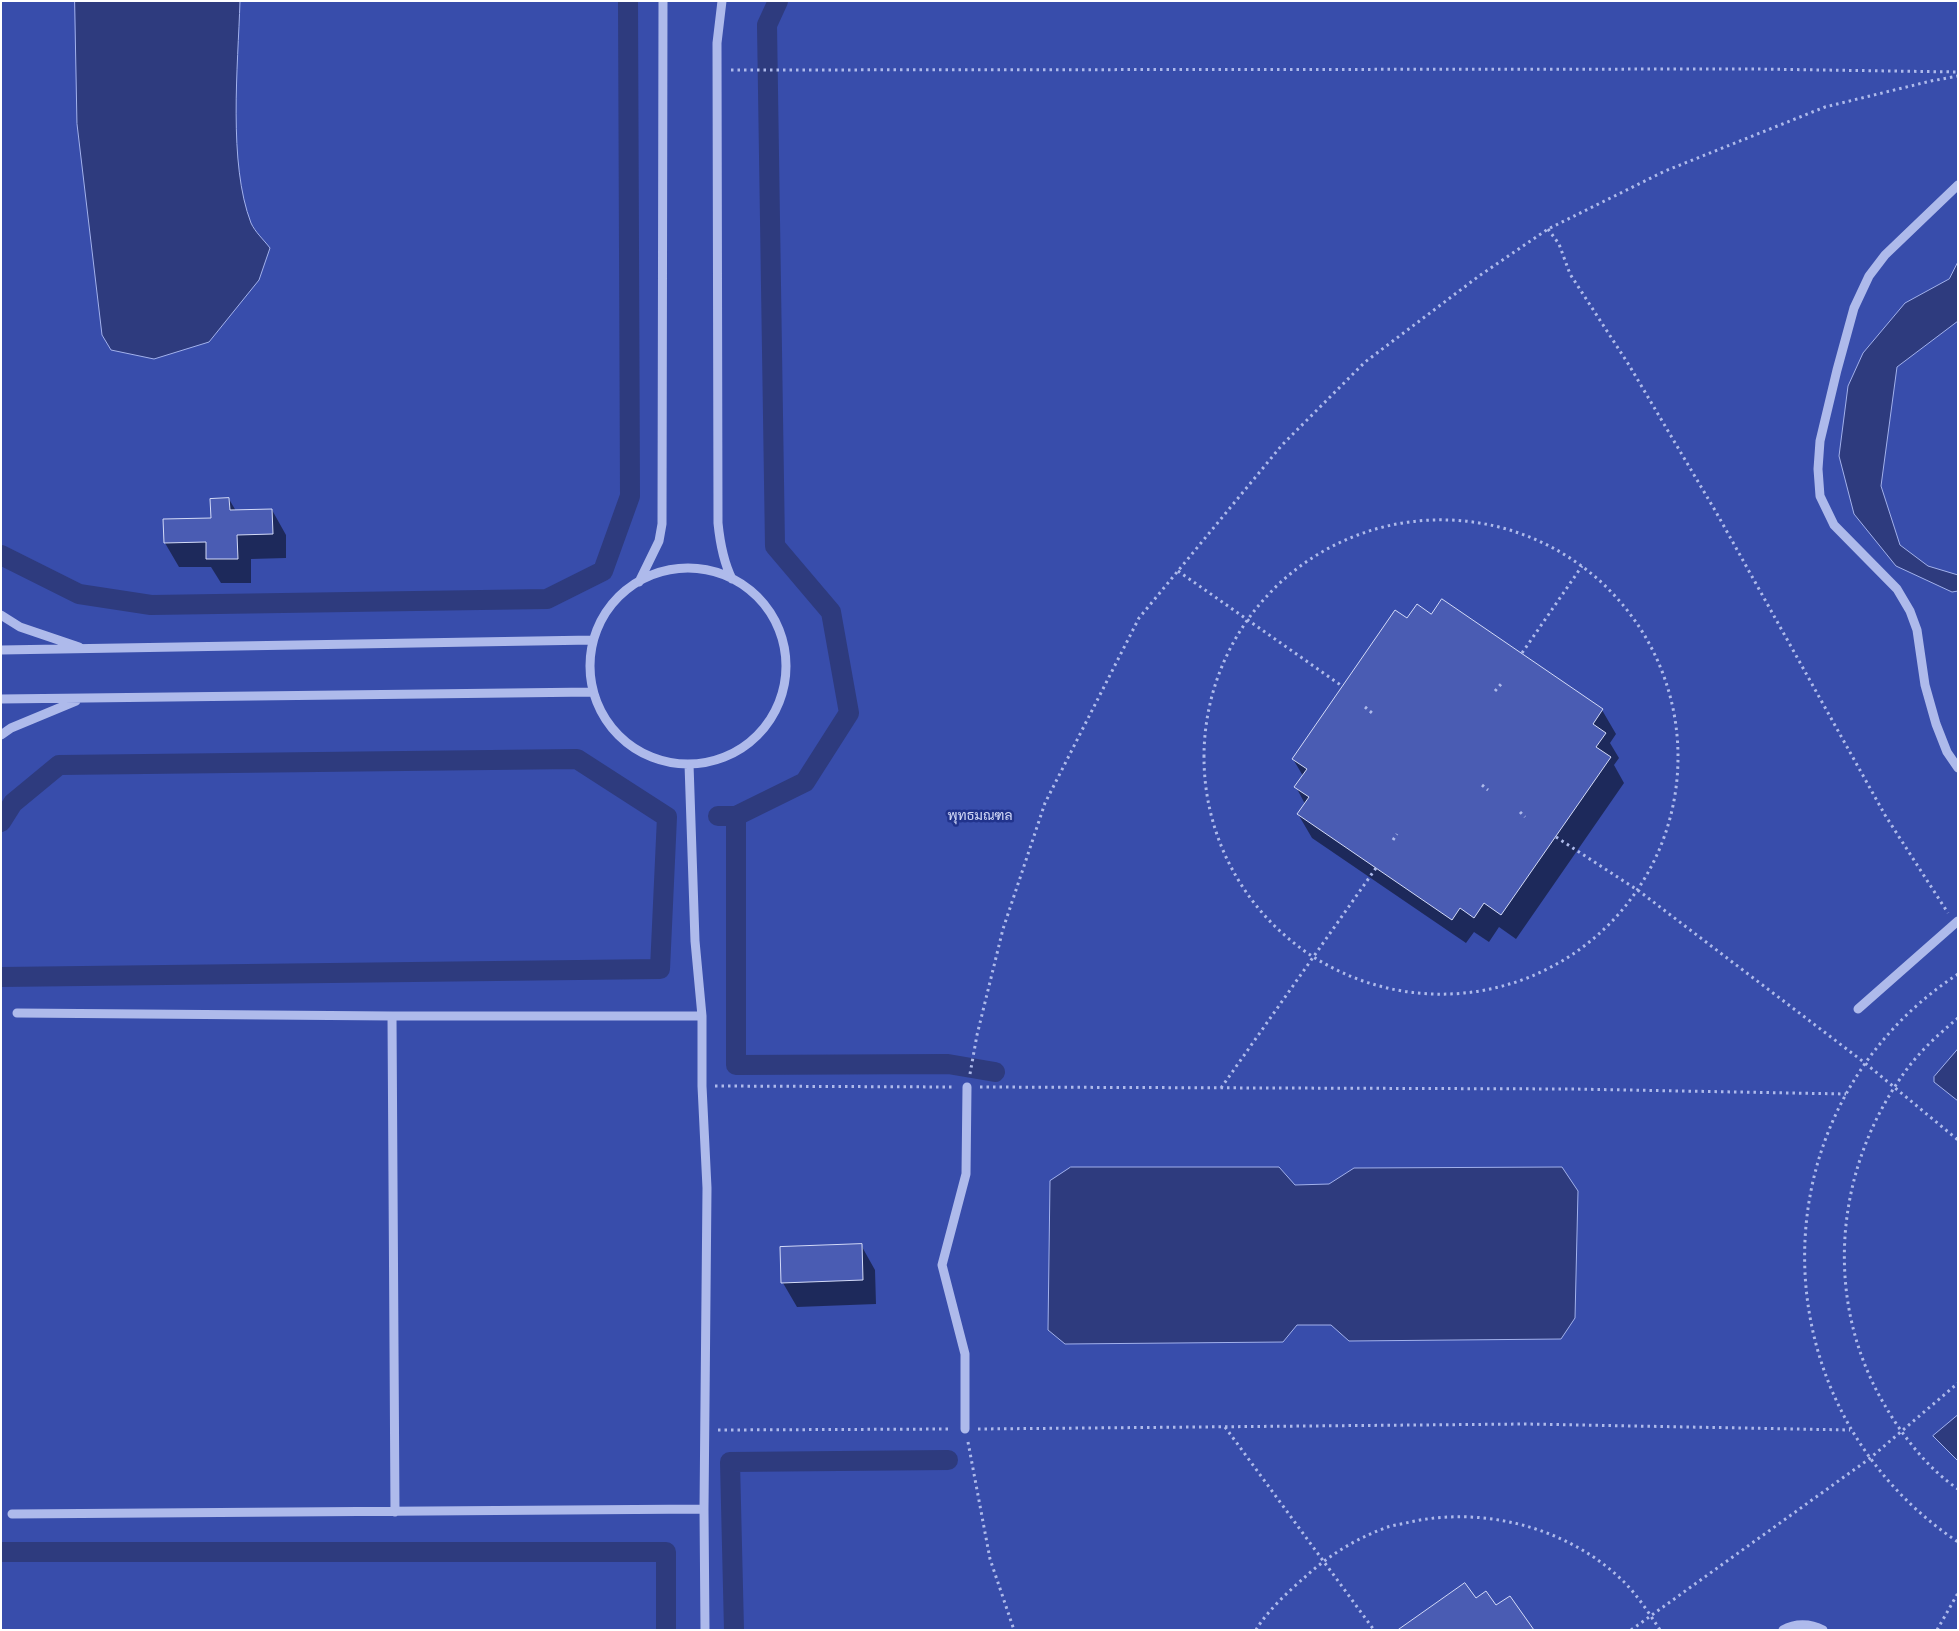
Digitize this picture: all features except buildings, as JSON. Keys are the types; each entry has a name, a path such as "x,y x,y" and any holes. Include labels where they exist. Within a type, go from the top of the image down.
{"street":[{"path":"639,582 658,541 662,524 663,1"},
{"path":"722,1 717,43 718,524 725,565 732,579"},
{"path":"1958,185 1885,255 1869,276 1854,308 1837,370 1820,441 1818,469 1820,496 1834,525 1897,589 1910,611 1917,630 1925,685 1936,724 1948,752 1958,768"},
{"path":"685,568 709,571 732,579 756,595 774,618 784,645 786,664 786,674 780,702 766,727 744,747 718,760 689,764 661,760 629,744 610,725 601,712 593,692 590,666 593,640 604,616 619,597 639,582 661,572 685,568"},
{"path":"1,615 20,627 88,650"},
{"path":"1,650 593,640"},
{"path":"1,699 593,692"},
{"path":"1,735 18,725 81,699"},
{"path":"689,764 695,941 702,1016 702,1086 707,1188 704,1430 705,1630"},
{"path":"1858,1009 1957,923"},
{"path":"17,1013 702,1016"},
{"path":"392,1016 394,1512"},
{"path":"965,1429 965,1354 942,1265 966,1174 967,1087"},
{"path":"12,1514 704,1509"},
{"path":"1783,1630 1801,1624 1816,1626 1822,1630"}],"path":[{"path":"717,70 1756,69 1958,72"},
{"path":"967,1087 977,1035 1003,929 1045,803 1139,618 1282,445 1365,362 1480,276 1548,229 1665,171 1825,107 1958,76"},
{"path":"1548,229 1559,244 1570,274 1629,365 1716,512 1885,815 1957,923"},
{"path":"1466,521 1527,536 1582,566 1634,617 1667,682 1679,744 1680,754 1670,825 1639,891 1589,944 1525,980 1516,982 1453,995 1381,988 1313,959 1264,918 1227,864 1206,803 1202,739 1216,676 1246,619 1289,574 1343,541 1403,523 1466,521"},
{"path":"1522,653 1582,566"},
{"path":"1178,571 1342,686"},
{"path":"1495,691 1502,682"},
{"path":"1365,707 1372,713"},
{"path":"1482,785 1488,790"},
{"path":"1520,812 1525,817"},
{"path":"1393,840 1397,834"},
{"path":"1556,837 1639,891 1866,1063 1958,1140"},
{"path":"1221,1088 1376,868"},
{"path":"1958,974 1915,1006 1888,1034 1846,1094 1831,1125 1819,1158 1808,1209 1804,1262 1806,1297 1816,1348 1834,1398 1850,1430 1869,1459 1910,1506 1934,1526 1958,1542"},
{"path":"1958,1018 1923,1050 1894,1087 1872,1126 1855,1170 1846,1215 1844,1261 1848,1307 1860,1352 1878,1394 1901,1431 1925,1460 1958,1489"},
{"path":"702,1086 1572,1089 1846,1094"},
{"path":"1631,1630 1869,1459 1958,1383"},
{"path":"704,1430 1526,1424 1850,1430"},
{"path":"1225,1427 1374,1630"},
{"path":"965,1429 990,1558 1014,1630"},
{"path":"1256,1630 1288,1592 1323,1560 1349,1544 1386,1527 1426,1518 1472,1516 1544,1531 1585,1551 1621,1579 1651,1615 1660,1630"},
{"path":"1937,1630 1958,1593"}],"green space":[{"name":"พุทธมณฑล","path":"1,1 1958,1 1958,1630 1,1630"}],"shaded area":[{"path":"75,1 240,1 236,114 239,172 251,223 270,248 259,280 209,342 154,359 111,350 102,335 77,124"},
{"path":"1958,262 1958,321 1897,367 1881,486 1900,545 1928,566 1958,575 1958,591 1952,592 1896,566 1854,514 1839,456 1848,386 1863,353 1905,303 1949,279"},
{"path":"1958,1049 1958,1101 1934,1082 1934,1077"},
{"path":"1071,1167 1279,1167 1295,1185 1329,1184 1354,1168 1562,1167 1578,1191 1575,1318 1561,1339 1349,1341 1331,1325 1297,1325 1283,1342 1065,1344 1048,1330 1050,1181"},
{"path":"1958,1415 1958,1461 1933,1436"}],"waterway":[{"path":"1,555 79,594 151,605 547,599 603,571 630,496 628,1"},
{"path":"778,1 767,25 775,546 831,612 849,713 805,782 736,816 736,1065 948,1064 995,1072"},
{"path":"1,822 13,803 59,765 577,759 667,817 660,969 1,977"},
{"path":"718,816 736,816"},
{"path":"734,1630 730,1462 948,1460"},
{"path":"1,1552 666,1552 666,1630"}]}
